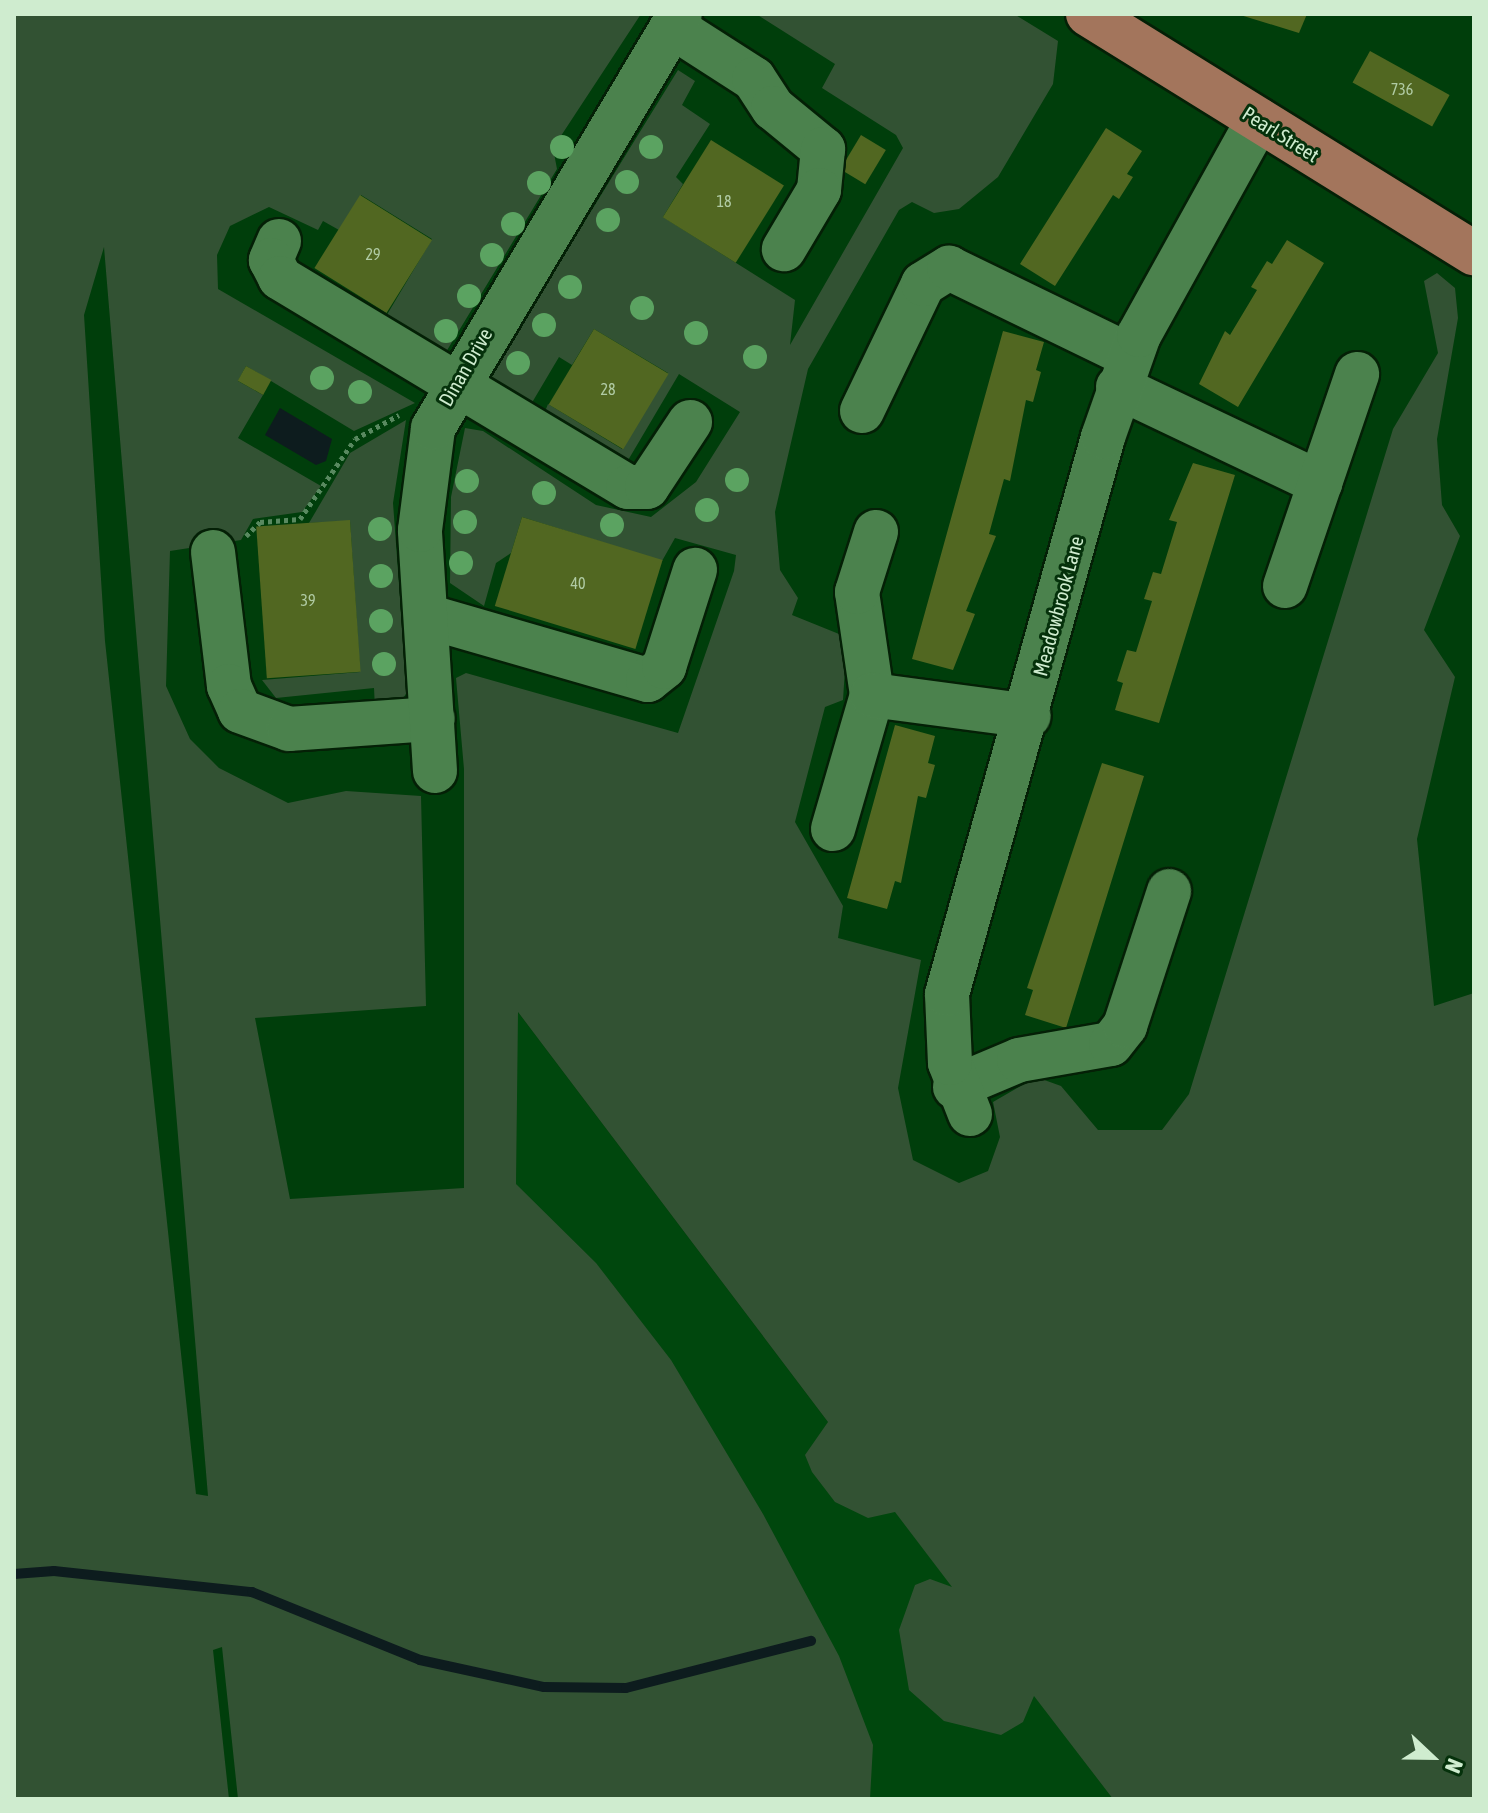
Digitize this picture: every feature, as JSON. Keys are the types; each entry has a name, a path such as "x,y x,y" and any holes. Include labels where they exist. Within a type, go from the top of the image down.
{"main road":[{"name":"Pearl Street","path":"1088,14 1474,253"}],"street":[{"path":"676,21 754,79 773,108 823,149 819,190 784,249"},
{"name":"Dinan Drive","path":"435,771 420,490 448,393 676,21"},
{"name":"Meadowbrook Lane","path":"1169,891 1125,1026 1111,1044 1019,1060 962,1101 944,1031 947,994 1029,716 1124,371 1258,120"},
{"path":"279,241 271,260 280,278 448,393 638,490 656,477 690,422"},
{"path":"862,411 923,284 949,268 1320,483"},
{"path":"1285,586 1357,374"},
{"path":"833,829 872,695 857,592 876,532"},
{"path":"229,545 229,686 240,711 289,729 433,719"},
{"path":"426,616 648,680 664,667 695,570"},
{"path":"872,695 1029,716"}],"path":[{"path":"229,545 260,522 300,519 366,429 448,393"}],"shaded area":[{"path":"14,14 641,14 553,148 557,169 446,352 385,318 432,239 361,195 339,230 323,221 318,230 269,207 230,226 217,255 218,289 415,403 354,431 246,366 238,381 263,395 238,438 321,486 302,512 253,519 241,540 170,551 166,686 190,739 219,768 288,803 346,791 421,796 426,1006 255,1018 290,1199 464,1188 464,769 456,678 466,673 678,733 734,571 736,555 675,538 662,561 522,517 511,553 496,563 484,606 450,583 451,497 465,428 483,431 596,505 651,517 696,482 740,412 679,374 627,462 544,414 548,404 622,449 668,373 594,329 572,365 559,357 530,406 489,377 678,70 695,81 682,105 710,124 676,177 683,184 663,217 795,300 790,345 903,148 896,135 822,88 835,64 756,14 1014,14 1058,41 1053,84 998,177 959,209 934,213 912,202 899,210 808,369 775,512 780,570 798,598 792,615 839,634 845,669 843,700 825,707 795,822 843,906 838,938 921,960 898,1088 913,1160 959,1183 988,1171 1000,1137 993,1102 1036,1077 1061,1086 1098,1130 1162,1130 1189,1094 1393,429 1438,353 1424,281 1437,273 1455,288 1458,318 1437,439 1442,505 1460,536 1424,630 1455,677 1417,839 1434,1006 1474,993 1474,1799 1113,1799 1034,1696 1023,1722 1001,1735 944,1721 909,1690 899,1630 915,1585 930,1579 952,1587 895,1512 868,1518 835,1502 812,1472 805,1455 828,1422 518,1012 516,1184 596,1263 671,1360 763,1514 839,1656 873,1745 870,1799 238,1799 222,1647 213,1650 229,1799 14,1799","holes":["104,247 208,1496 196,1494 105,641 84,315"]},
{"path":"280,408 332,439 326,461 316,465 265,435"},
{"path":"406,420 393,503 407,692 401,702 375,709 374,688 276,698 262,680 360,672 350,521 309,523 350,453"},
{"path":"517,1011 1113,1799 621,1799 516,1184"}],"building":[{"path":"1237,14 1307,14 1299,33"},
{"path":"1370,51 1450,95 1432,127 1353,82"},
{"path":"1106,128 1142,151 1127,174 1133,177 1119,199 1113,195 1055,286 1020,264"},
{"path":"861,135 886,150 865,184 840,169"},
{"path":"711,140 784,186 736,263 663,217"},
{"path":"360,195 432,240 387,313 314,268"},
{"path":"1287,240 1324,263 1238,407 1199,384 1225,331 1230,335 1257,290 1251,287 1267,261 1272,264"},
{"path":"594,329 669,374 623,449 549,404"},
{"path":"1003,331 1044,342 1036,370 1041,372 1033,402 1026,400 1010,481 1004,479 989,534 996,536 966,611 975,614 953,670 912,659"},
{"path":"246,366 271,380 263,395 238,381"},
{"path":"1193,463 1235,475 1159,723 1115,710 1123,683 1117,681 1127,650 1136,652 1152,601 1144,599 1153,572 1161,574 1177,522 1169,520"},
{"path":"522,517 663,560 635,649 495,606"},
{"path":"350,520 361,672 267,678 256,527"},
{"path":"895,725 935,736 928,763 935,765 926,798 918,796 901,883 895,881 887,909 847,898"},
{"path":"1102,763 1144,776 1066,1028 1025,1015 1033,990 1027,988"}],"waterway":[{"path":"14,1574 54,1571 252,1592 420,1660 544,1687 626,1688 811,1641"}]}
